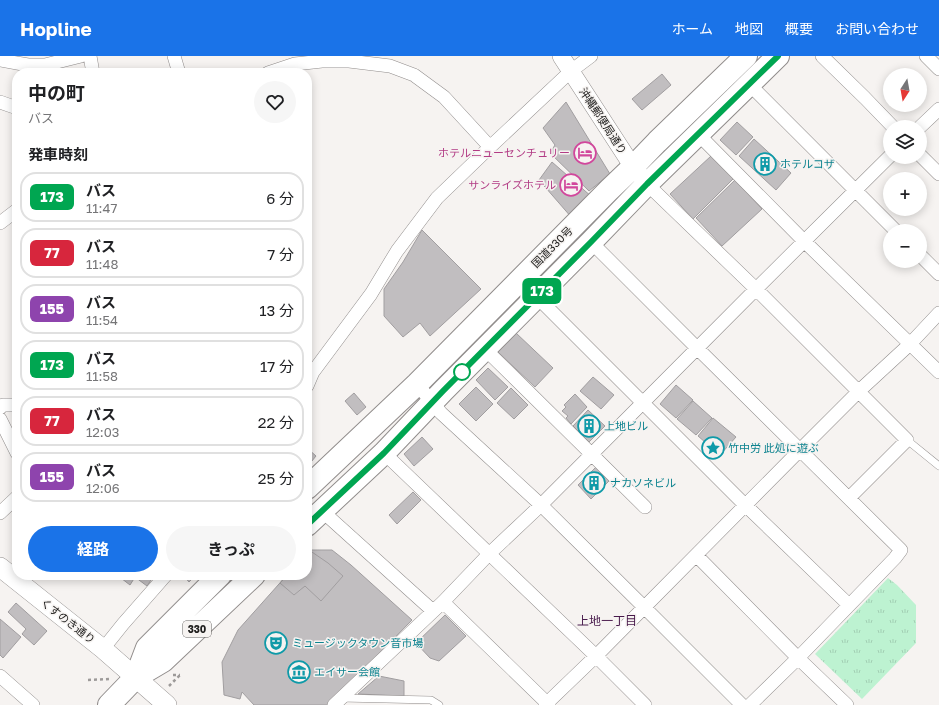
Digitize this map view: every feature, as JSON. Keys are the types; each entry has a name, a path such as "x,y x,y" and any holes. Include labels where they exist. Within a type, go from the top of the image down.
{"highway":[{"name":"国道330号","path":"312,483 417,384 657,142 746,56"},
{"path":"314,518 384,453 484,349 647,184 778,56"},
{"name":"330","path":"136,677 147,648 215,580"},
{"name":"330","path":"109,705 136,677 163,661 249,580"}],"main road":[{"name":"くすのき通り","path":"0,567 12,576"},
{"name":"くすのき通り","path":"17,580 103,648 166,705"}],"street":[{"path":"0,60 28,65 45,65 81,56"},
{"path":"90,56 92,68"},
{"path":"174,56 177,68"},
{"name":"沖縄郵便局通り","path":"561,56 633,167 647,184"},
{"path":"312,374 372,294 397,251 437,198 490,147 590,56"},
{"path":"822,56 886,120"},
{"path":"926,56 939,69"},
{"path":"283,68 322,58 390,66 414,75 444,97 490,147"},
{"path":"749,84 889,224"},
{"path":"0,102 12,106"},
{"path":"927,120 939,109"},
{"path":"698,134 804,241 939,372"},
{"path":"927,162 939,174"},
{"path":"338,702 434,611 489,554 883,163"},
{"path":"647,184 756,289 907,440 849,498"},
{"path":"0,223 12,214"},
{"path":"591,242 901,550 798,658 750,705"},
{"path":"927,262 939,274"},
{"path":"537,297 848,605"},
{"path":"443,602 547,705 800,450 910,344 939,313"},
{"path":"484,349 644,507"},
{"path":"417,384 441,413 540,505 742,705"},
{"path":"0,408 3,405 12,405"},
{"path":"0,419 12,443"},
{"path":"384,453 596,656 645,705"},
{"path":"0,513 12,502"},
{"path":"314,518 434,611"},
{"path":"696,555 847,705"},
{"path":"103,648 162,580"},
{"path":"0,676 33,705"}],"lane":[{"path":"907,440 939,466"},
{"path":"338,702 431,700 439,705"}],"green space":[{"path":"888,578 897,585 916,605 916,643 862,699 815,654"}],"building":[{"path":"662,74 671,85 642,110 632,99"},
{"path":"566,102 610,174 589,191 550,153 555,145 543,128"},
{"path":"737,122 753,137 736,155 720,140"},
{"name":"ホテルコザ","path":"754,139 791,173 776,190 739,156"},
{"path":"711,156 734,178 693,219 670,194"},
{"path":"552,162 592,197 572,218 539,180"},
{"path":"735,180 762,209 722,246 696,218"},
{"path":"422,230 481,289 430,336 420,323 403,337 384,316 384,289 403,262"},
{"path":"516,333 553,368 535,387 498,352"},
{"path":"488,368 508,387 495,400 476,380"},
{"path":"593,377 614,395 601,409 580,391"},
{"path":"676,385 693,400 676,418 660,404"},
{"path":"476,387 493,404 476,421 459,404"},
{"path":"511,388 528,405 514,419 497,403"},
{"path":"354,393 366,407 357,415 345,401"},
{"path":"575,394 587,407 571,424 566,418 568,416 562,411 566,407 564,405"},
{"path":"693,401 712,418 696,435 677,419"},
{"name":"上地ビル","path":"588,410 605,426 589,442 573,426"},
{"path":"713,418 736,437 720,455 698,436"},
{"path":"422,437 433,449 414,466 404,454"},
{"path":"312,452 316,456 312,461"},
{"name":"ナカソネビル","path":"596,467 609,481 591,499 578,485"},
{"path":"413,492 421,500 397,524 389,515"},
{"path":"312,550 332,550 351,565 412,620 328,705 254,705 242,692 240,699 224,695 222,662 238,630 283,580 312,580"},
{"path":"312,552 343,576 321,601 305,586 294,595 280,583 283,580 312,580"},
{"path":"124,580 133,580 130,585"},
{"path":"139,580 151,580 147,586"},
{"path":"16,603 47,631 34,645 22,634 26,629 8,612"},
{"path":"445,615 466,636 439,661 430,658 416,643"},
{"path":"0,619 21,637 3,658 0,655"},
{"path":"379,676 404,681 404,696 358,694"}],"bus line":[{"name":"173","path":"312,520 384,453 647,184 778,56"}],"place":[{"name":"ホテルニューセンチュリー","path":"585,153"},
{"name":"ホテルコザ","path":"765,164"},
{"name":"サンライズホテル","path":"571,185"},
{"name":"上地ビル","path":"589,426"},
{"name":"竹中労 此処に遊ぶ","path":"713,448"},
{"name":"ナカソネビル","path":"594,483"},
{"name":"ミュージックタウン音市場","path":"276,643"},
{"name":"エイサー会館","path":"299,672"}],"district":[{"name":"上地一丁目","path":"607,621"}]}
